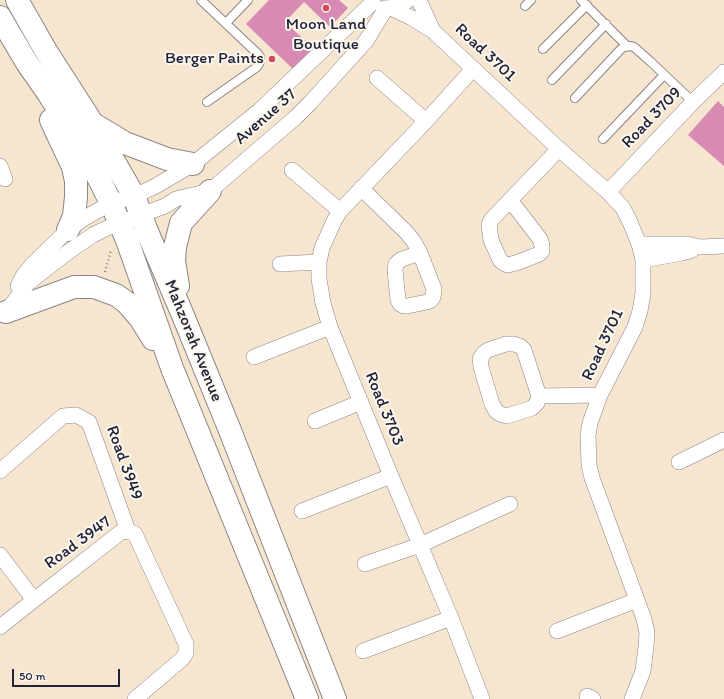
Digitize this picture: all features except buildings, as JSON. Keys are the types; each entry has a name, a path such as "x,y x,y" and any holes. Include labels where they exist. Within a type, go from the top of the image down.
{"main road":[{"name":"Mahzorah Avenue","path":"20,2 46,51 92,123 138,205 229,428 335,699"},
{"name":"Mahzorah Avenue","path":"0,17 27,63 72,130 95,170 111,203 126,240 172,368 307,699"},
{"path":"48,93 50,116 73,167 76,181 74,216 68,230"},
{"path":"92,123 125,143 167,159 193,164"},
{"path":"182,313 174,261 178,232 181,223 210,191"},
{"path":"3,314 74,287 94,287 101,289 116,295 126,302 140,318 172,368"}],"street":[{"path":"3,314 28,283 68,252 94,235 119,223 154,188 193,164 260,110 380,4 397,7 408,0"},
{"name":"Road 3701","path":"419,0 433,31"},
{"name":"Road 3701","path":"380,4 412,18 433,31 559,149 608,192 623,208 639,244 643,260 643,293 640,311 635,327 600,395 590,423 588,435 589,465 592,478 644,619 646,647 643,671 632,699"},
{"name":"Avenue 37","path":"138,205 165,206 176,199 210,191 296,117 366,42 380,4"},
{"name":"Road 3703","path":"473,69 426,121 340,211 322,248 319,262 319,279 320,291 330,327 451,618 482,699"},
{"name":"Road 3709","path":"608,192 693,102 724,72"},
{"path":"377,78 426,121"},
{"path":"510,200 559,149"},
{"path":"292,170 340,211"},
{"path":"361,188 408,233 420,253"},
{"path":"3,314 23,276 32,265 68,230 94,212 111,203 138,205"},
{"path":"639,244 687,244 700,247 724,246"},
{"path":"643,260 682,253 700,247"},
{"path":"280,264 319,262"},
{"path":"254,357 330,327"},
{"path":"506,344 520,346 524,350 539,396 537,403 532,408 507,416 496,411 492,404 481,367 480,359 484,353 506,344"},
{"path":"539,396 600,395"},
{"path":"314,421 361,402"},
{"name":"Road 3949","path":"0,471 63,416 76,415 89,422 128,531"},
{"path":"679,462 724,440"},
{"path":"302,511 391,476"},
{"path":"364,564 420,545 510,504"},
{"name":"Road 3947","path":"0,627 121,532 128,531 135,534 186,644 186,653 182,659 135,699"},
{"path":"0,555 34,600"},
{"path":"557,631 637,600"},
{"path":"363,651 451,618"},
{"path":"294,667 298,699"}],"lane":[{"path":"201,0 260,57 257,67 207,102"},
{"path":"226,23 248,0"},
{"path":"543,49 584,3 628,46"},
{"path":"552,80 606,24"},
{"path":"575,98 624,47 631,46 634,47 693,102"},
{"path":"604,139 664,75"}],"path":[{"path":"101,289 111,249"}],"place":[{"name":"Moon Land Boutique","path":"326,8"},
{"name":"Berger Paints","path":"272,59"}]}
